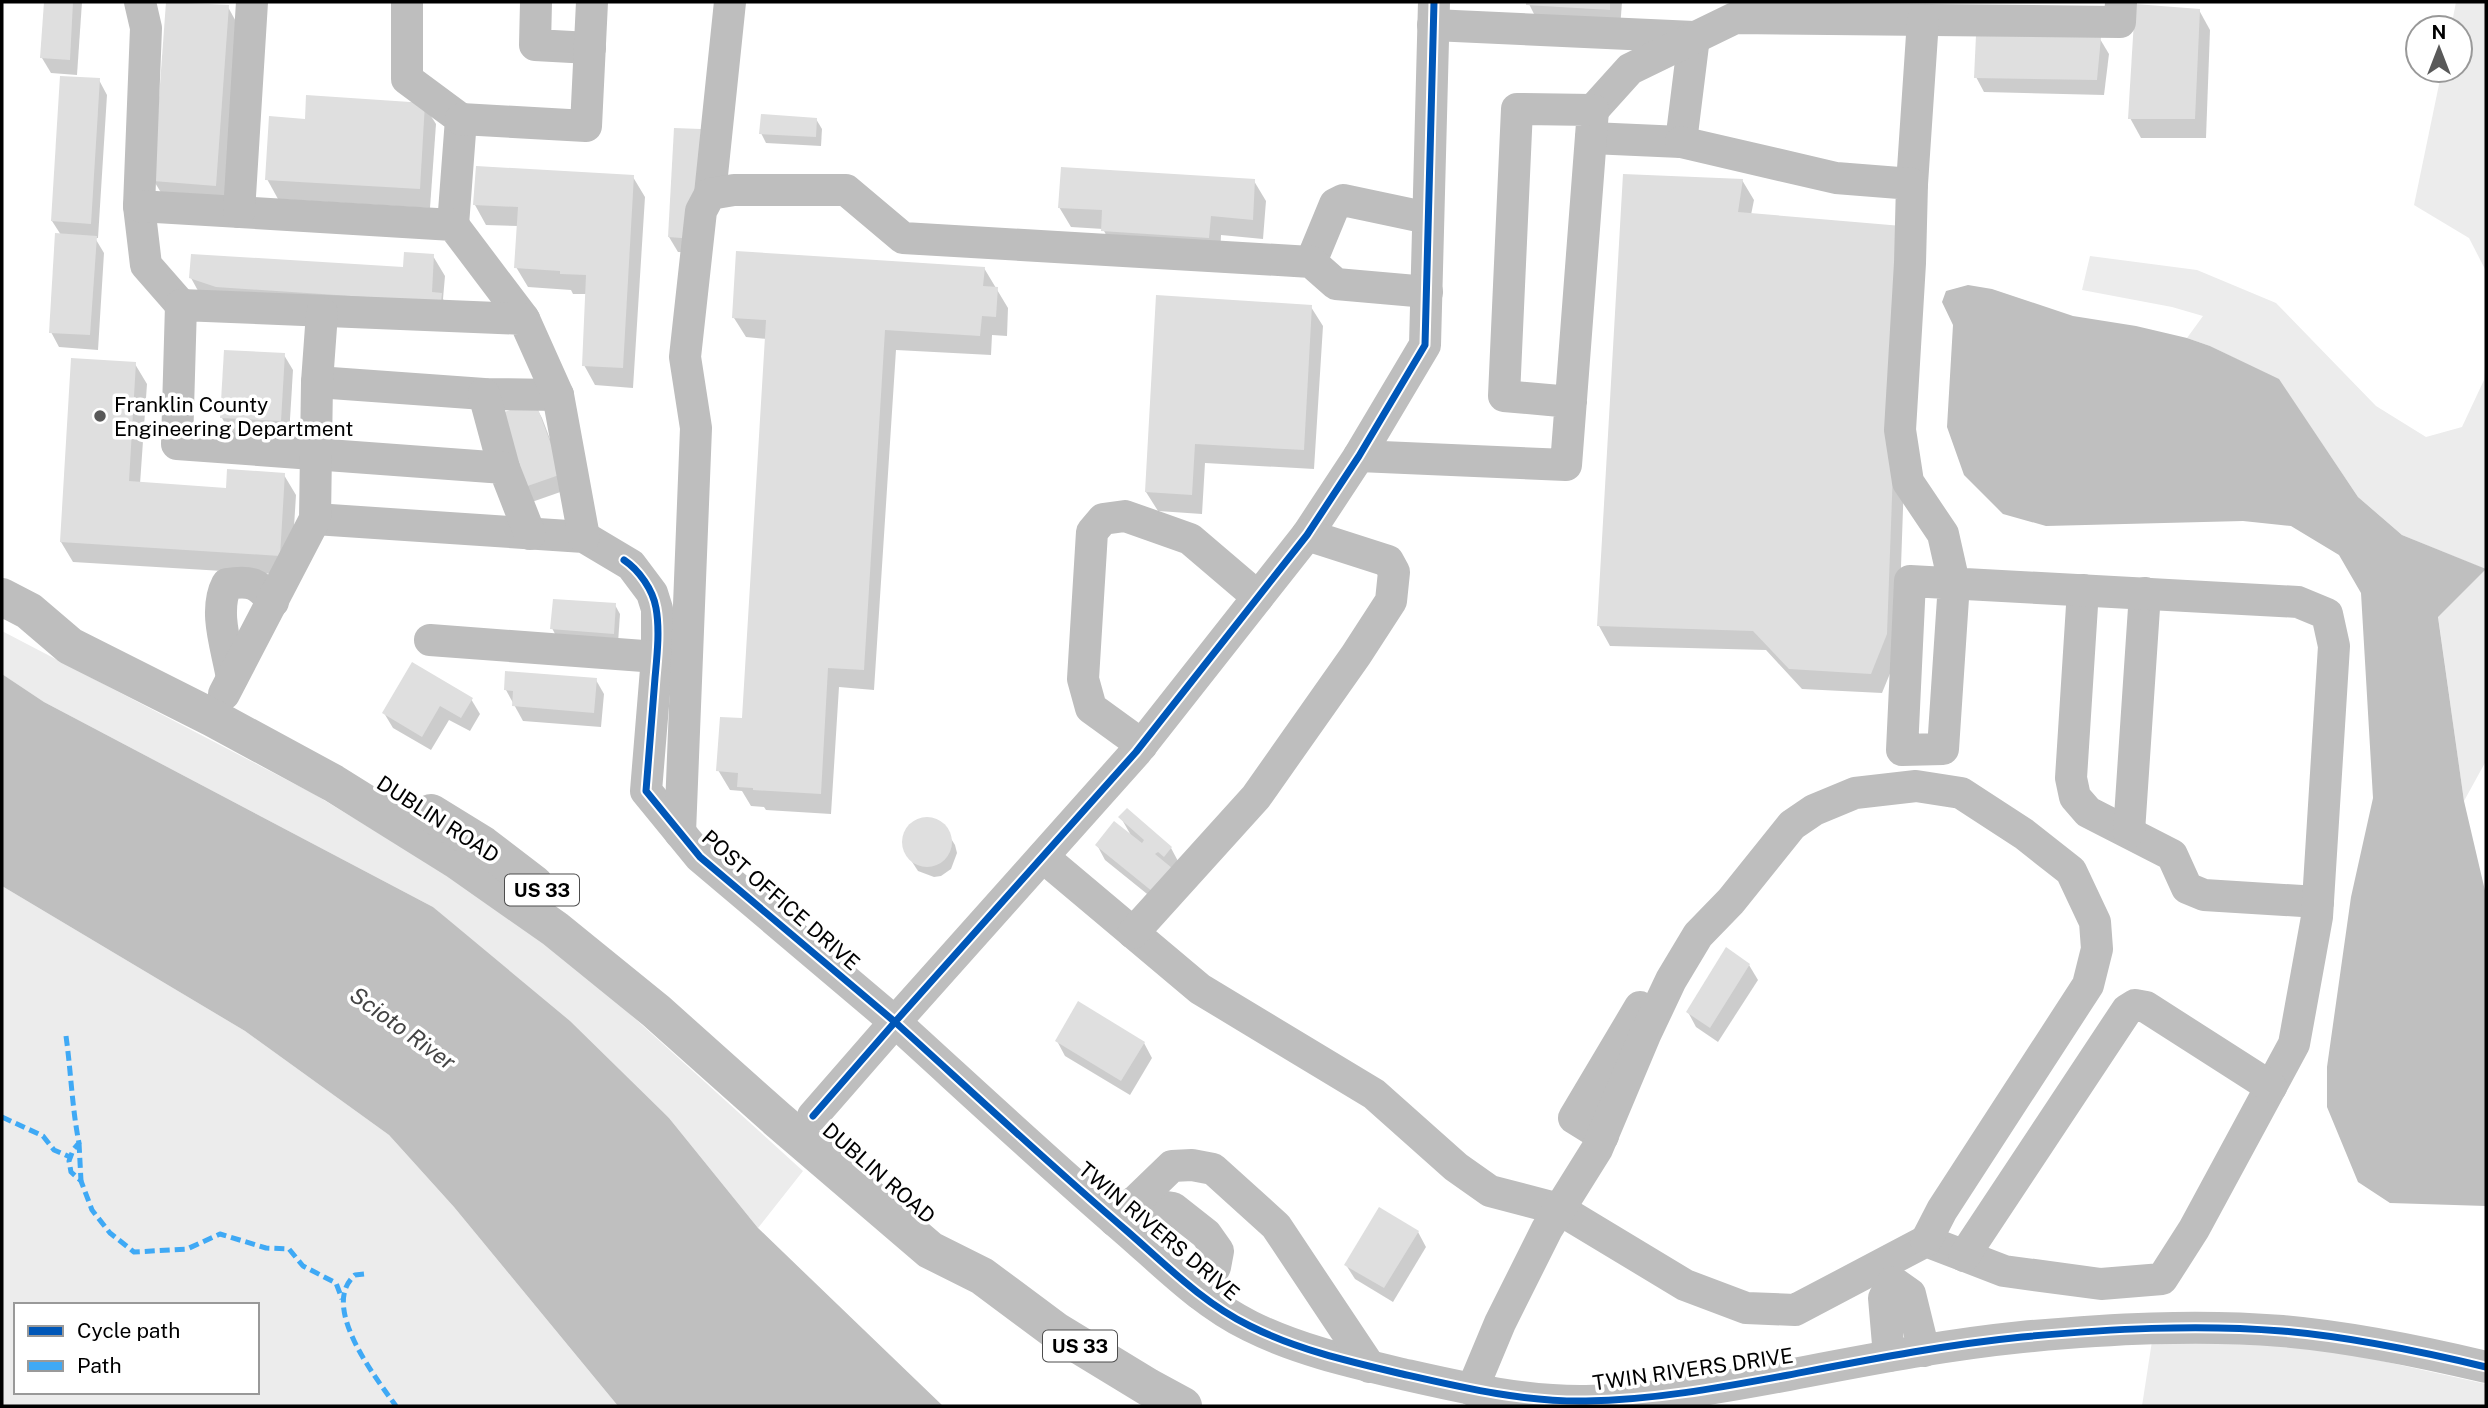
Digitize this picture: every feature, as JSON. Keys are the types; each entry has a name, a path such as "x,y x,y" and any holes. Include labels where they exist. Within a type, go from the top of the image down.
{"main road":[{"name":"DUBLIN ROAD","path":"15,604 83,623 228,686 482,845 623,951 948,1232 982,1276"},
{"name":"DUBLIN ROAD","path":"15,604 70,646 214,718 333,783 458,861 533,914 656,1011 776,1119 930,1250 982,1276 1056,1331 1183,1406"}],"street":[{"path":"141,2 146,28 139,205 146,265 181,305 177,444 504,468"},
{"path":"239,212 252,2"},
{"path":"407,2 407,79 461,119 586,126 592,2"},
{"path":"536,2 535,45 590,48"},
{"path":"680,833 696,428 685,357 701,211 710,194 730,2"},
{"path":"1359,456 1566,465 1592,124 1630,69 1735,18 1923,20 1990,11 2120,22 2121,2"},
{"path":"813,1116 1142,745 1307,535 1359,456 1425,345 1434,13 1694,37"},
{"path":"1923,20 1900,430 1908,482 1943,534 1954,583 1943,749 1961,793"},
{"path":"1681,142 1694,37"},
{"path":"1571,402 1503,396 1517,109 1836,177 1912,184"},
{"path":"315,519 584,537 558,395 524,319 453,225 461,119"},
{"path":"710,194 734,190 846,190 903,238 1311,262 1336,284 1427,292"},
{"path":"1311,262 1335,204 1343,200 1429,218"},
{"path":"139,205 453,225"},
{"path":"181,305 322,313 524,319"},
{"path":"228,686 315,519 317,382 322,313"},
{"path":"317,382 484,394 558,395"},
{"path":"484,394 504,468 530,534"},
{"path":"1142,745 1091,708 1083,679 1092,532 1103,519 1125,516 1190,538 1258,597"},
{"path":"1133,933 1256,797 1391,601 1394,572 1388,561 1307,535"},
{"name":"POST OFFICE DRIVE","path":"584,537 632,565 652,593 657,609 657,657 646,791 700,857 895,1022"},
{"path":"228,686 221,611 221,596 227,584 244,581 260,587 273,602"},
{"path":"1926,1241 2004,1271 2101,1284 2162,1279 2194,1229 2294,1044 2318,902 2334,646 2327,614 2298,602 1910,581 1902,750 1943,749"},
{"path":"2083,590 2071,778 2075,797 2088,812 2172,855 2187,888 2204,895 2318,902"},
{"path":"2129,832 2145,593"},
{"path":"430,640 657,657"},
{"path":"1916,786 1943,749"},
{"path":"1043,857 1200,989 1374,1094 1456,1167 1489,1191 1559,1209 1685,1285 1746,1308 1795,1310 1888,1273 1926,1241 1942,1210 2088,985 2097,949 2095,922 2071,871 2024,834 1961,793 1916,786 1855,793 1814,810 1792,825 1731,901 1698,934 1671,980 1655,1015 1640,1007 1574,1118 1603,1136 1559,1209 1500,1323 1472,1390"},
{"path":"1964,1255 2127,1010 2135,1006 2146,1007 2270,1087"},
{"name":"TWIN RIVERS DRIVE","path":"895,1022 1124,1212 1200,1294 1248,1325 1293,1345 1370,1367 1472,1390 1528,1399 1585,1401 1647,1397 2020,1337 2199,1328 2283,1331 2359,1341 2486,1367"},
{"path":"1124,1212 1172,1166 1192,1164 1213,1169 1276,1226 1370,1367"},
{"path":"1124,1212 1173,1208 1206,1234 1219,1251 1215,1267 1200,1294"},
{"path":"1888,1273 1910,1294 1924,1351"},
{"path":"1888,1273 1884,1298 1889,1356"}],"shaded area":[{"path":"2456,2 2486,2 2486,271 2469,238 2414,205 2439,84 2474,84 2474,14 2454,14"},
{"path":"2090,256 2197,270 2276,303 2376,406 2426,437 2462,427 2484,380 2486,353 2486,761 2464,801 2438,616 2485,569 2402,535 2358,497 2279,380 2210,346 2187,338 2203,316 2172,307 2082,290"},
{"path":"2,631 314,794 482,896 566,956 803,1171 758,1228 669,1118 433,907 44,702 2,674"},
{"path":"2,886 245,1031 389,1135 454,1207 618,1406 2,1406"},
{"path":"2152,1341 2262,1344 2355,1355 2486,1384 2486,1406 2142,1406"}],"water":[{"path":"1968,285 1992,289 2073,316 2136,326 2187,338 2279,379 2358,497 2402,535 2486,569 2438,617 2464,801 2486,895 2486,1206 2390,1203 2358,1182 2327,1107 2327,1067 2351,897 2373,798 2361,593 2339,555 2291,526 2243,521 2046,526 2003,514 1964,475 1947,427 1953,325 1942,302 1946,291"},
{"name":"Scioto River","path":"2,674 44,702 433,907 570,1021 669,1118 758,1228 943,1406 618,1406 454,1207 389,1135 245,1031 2,886"}],"building":[{"path":"44,2 73,2 70,60 40,58"},
{"path":"166,2 229,5 216,186 153,181"},
{"path":"1526,2 1610,2 1610,10 1526,5"},
{"path":"2135,4 2200,9 2195,119 2128,119"},
{"path":"1976,35 2101,37 2097,80 1974,78"},
{"path":"60,76 100,78 91,224 51,221"},
{"path":"306,95 425,103 420,189 265,180 269,116 305,119"},
{"path":"761,114 817,118 816,137 759,134"},
{"path":"674,128 701,129 694,239 668,237"},
{"path":"476,166 634,175 623,368 582,366 586,275 514,268 518,207 473,205"},
{"path":"1061,167 1255,179 1253,220 1211,216 1209,238 1101,231 1102,210 1058,208"},
{"path":"1623,174 1743,179 1738,212 1902,226 1887,634 1871,674 1789,669 1753,631 1597,626"},
{"path":"55,233 97,236 90,335 49,333"},
{"path":"736,251 985,267 983,286 998,287 996,317 982,316 980,336 885,330 864,670 828,668 821,794 737,787 738,773 716,771 720,717 742,718 766,320 732,318"},
{"path":"404,252 434,254 432,292 442,293 441,302 216,287 189,278 191,254 403,267"},
{"path":"1156,295 1312,305 1304,450 1195,444 1192,495 1145,492"},
{"name":"Franklin County Engineering Department","path":"224,350 285,353 281,421 220,418"},
{"name":"Franklin County Engineering Department","path":"71,358 136,362 129,481 226,488 227,469 285,473 280,556 60,542"},
{"path":"535,401 562,474 519,489 493,416"},
{"path":"553,599 616,603 614,634 550,629"},
{"path":"412,662 473,698 461,718 440,706 422,737 382,713"},
{"path":"505,671 597,678 594,713 512,706 513,691 504,690"},
{"path":"1127,808 1172,847 1164,857 1158,852 1155,854 1172,868 1153,892 1095,845 1114,821 1142,843 1144,840 1118,817"},
{"path":"927,817 945,824 952,842 945,860 927,867 909,860 902,842 909,824"},
{"path":"1726,947 1750,964 1710,1028 1686,1012"},
{"path":"1078,1001 1145,1042 1121,1081 1055,1041"},
{"path":"1379,1207 1419,1231 1384,1288 1344,1265"}],"marked path":[{"path":"66,1036 79,1143 69,1161 71,1172 81,1181 92,1210 110,1233 134,1252 187,1249 220,1234 266,1248 289,1249 303,1266 336,1283 342,1299"},
{"path":"2,1117 43,1136 54,1150 70,1157"},
{"path":"79,1143 81,1181"},
{"path":"364,1274 355,1275 346,1288 343,1305 347,1323 354,1342 396,1406"}],"cycle path":[{"path":"1434,2 1425,345 1359,456 1307,535 1136,752 895,1022 1068,1180 1186,1283 1233,1317 1304,1348 1360,1364 1491,1393 1562,1401 1660,1396 1992,1340 2152,1328 2250,1329 2334,1337 2486,1367"},
{"path":"624,560 635,569 649,588 657,616 657,652 646,791 700,857 895,1022 813,1116"}],"place":[{"name":"Franklin County Engineering Department","path":"100,416"}]}
